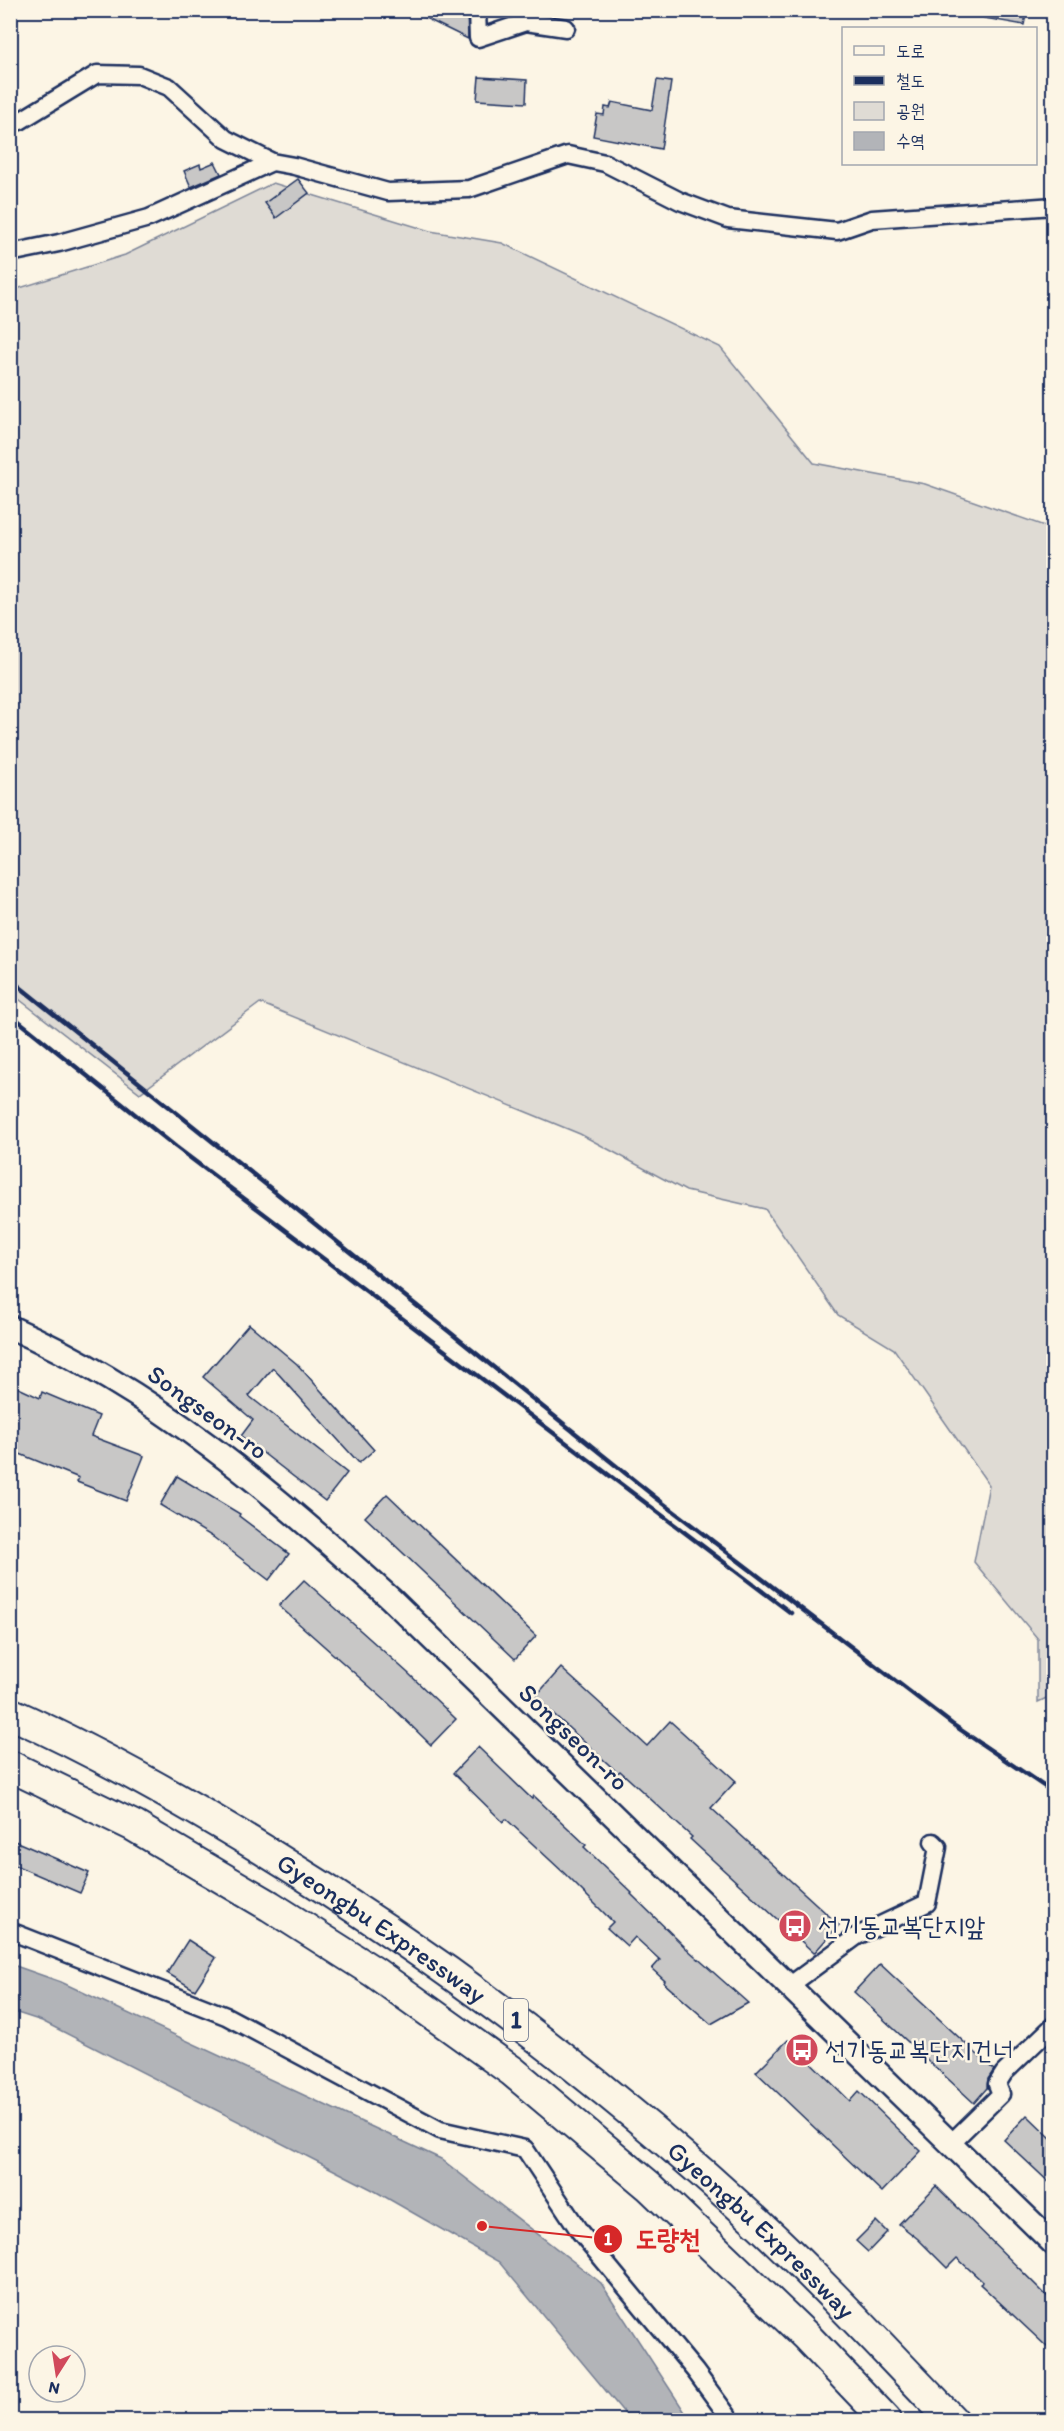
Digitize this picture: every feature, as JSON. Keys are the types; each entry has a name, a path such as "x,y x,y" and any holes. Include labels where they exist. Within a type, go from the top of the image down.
{"highway":[{"name":"Gyeongbu Expressway","path":"10,1713 180,1799 320,1884 443,1966 564,2056 761,2226 952,2421"},
{"name":"Gyeongbu Expressway","path":"10,1766 134,1826 270,1906 375,1972 512,2071 649,2186 806,2336 886,2421"}],"main road":[{"name":"Songseon-ro","path":"10,1327 55,1347 124,1386 196,1436 267,1490 399,1607 1053,2244"}],"street":[{"path":"477,10 478,38 526,21 566,28"},
{"path":"10,124 20,121 97,74 139,75 170,87 226,139 272,162 388,192 468,189 568,155 605,163 680,201 728,219 837,231 872,219 1053,206"},
{"path":"10,253 59,243 149,218 272,162"},
{"path":"789,1986 857,1936 927,1903 938,1847 933,1842"},
{"path":"10,1931 226,2016 440,2130 525,2149 580,2232 695,2371 731,2421"},
{"path":"950,2145 1001,2094 997,2084 1004,2073 1053,2025"}],"green space":[{"path":"273,183 430,231 502,243 720,347 814,463 925,484 1053,529 1053,1695 1038,1702 1038,1639 974,1562 989,1485 894,1349 838,1315 765,1209 686,1191 580,1134 260,1003 140,1093 11,993 10,291 125,255"}],"water":[{"path":"10,1964 61,1982 441,2159 601,2283 690,2420 630,2420 499,2262 373,2190 42,2021 11,2011"}],"building":[{"path":"409,10 467,10 468,39"},
{"path":"985,10 1027,10 1024,25 984,18"},
{"path":"479,77 527,80 526,103 477,100"},
{"path":"657,80 671,82 661,149 593,136 597,114 604,115 605,107 610,108 612,102 652,110"},
{"path":"215,162 221,174 191,187 184,171 200,164 201,168"},
{"path":"298,179 309,193 276,218 265,203"},
{"path":"249,1324 297,1364 374,1450 359,1463 273,1368 249,1396 347,1473 325,1501 241,1436 253,1420 203,1377"},
{"path":"10,1384 40,1398 42,1392 99,1416 91,1436 144,1456 126,1501 77,1482 79,1478 10,1450"},
{"path":"177,1476 240,1514 239,1516 289,1554 269,1580 213,1537 160,1505"},
{"path":"387,1494 536,1636 515,1659 365,1517"},
{"path":"304,1580 456,1719 431,1745 387,1702 279,1606"},
{"path":"561,1668 647,1746 670,1721 736,1781 711,1808 839,1925 814,1953 690,1839 692,1837 535,1697"},
{"path":"478,1747 532,1799 534,1796 586,1845 584,1847 686,1948 748,2003 711,2024 664,1983 665,1981 652,1969 660,1960 635,1937 627,1946 607,1928 613,1922 564,1873 506,1819 503,1822 453,1773"},
{"path":"10,1839 89,1873 80,1893 10,1863"},
{"path":"188,1940 216,1958 195,1990 167,1973"},
{"path":"880,1964 994,2070 988,2079 987,2088 974,2103 854,1992"},
{"path":"788,2040 850,2101 859,2091 921,2151 882,2192 756,2072"},
{"path":"1027,2115 1053,2140 1053,2186 1004,2140"},
{"path":"936,2186 1053,2302 1053,2340 1047,2347 980,2284 983,2282 957,2258 947,2268 899,2224"},
{"path":"876,2221 887,2232 868,2252 856,2241"}],"railway":[{"path":"10,979 655,1497 952,1724 1054,1793"},
{"path":"10,1014 176,1147 791,1613"}],"place":[{"name":"선기동교복단지앞","path":"795,1926"},
{"name":"선기동교복단지건너","path":"802,2050"},
{"name":"도량천","path":"482,2226"}]}
